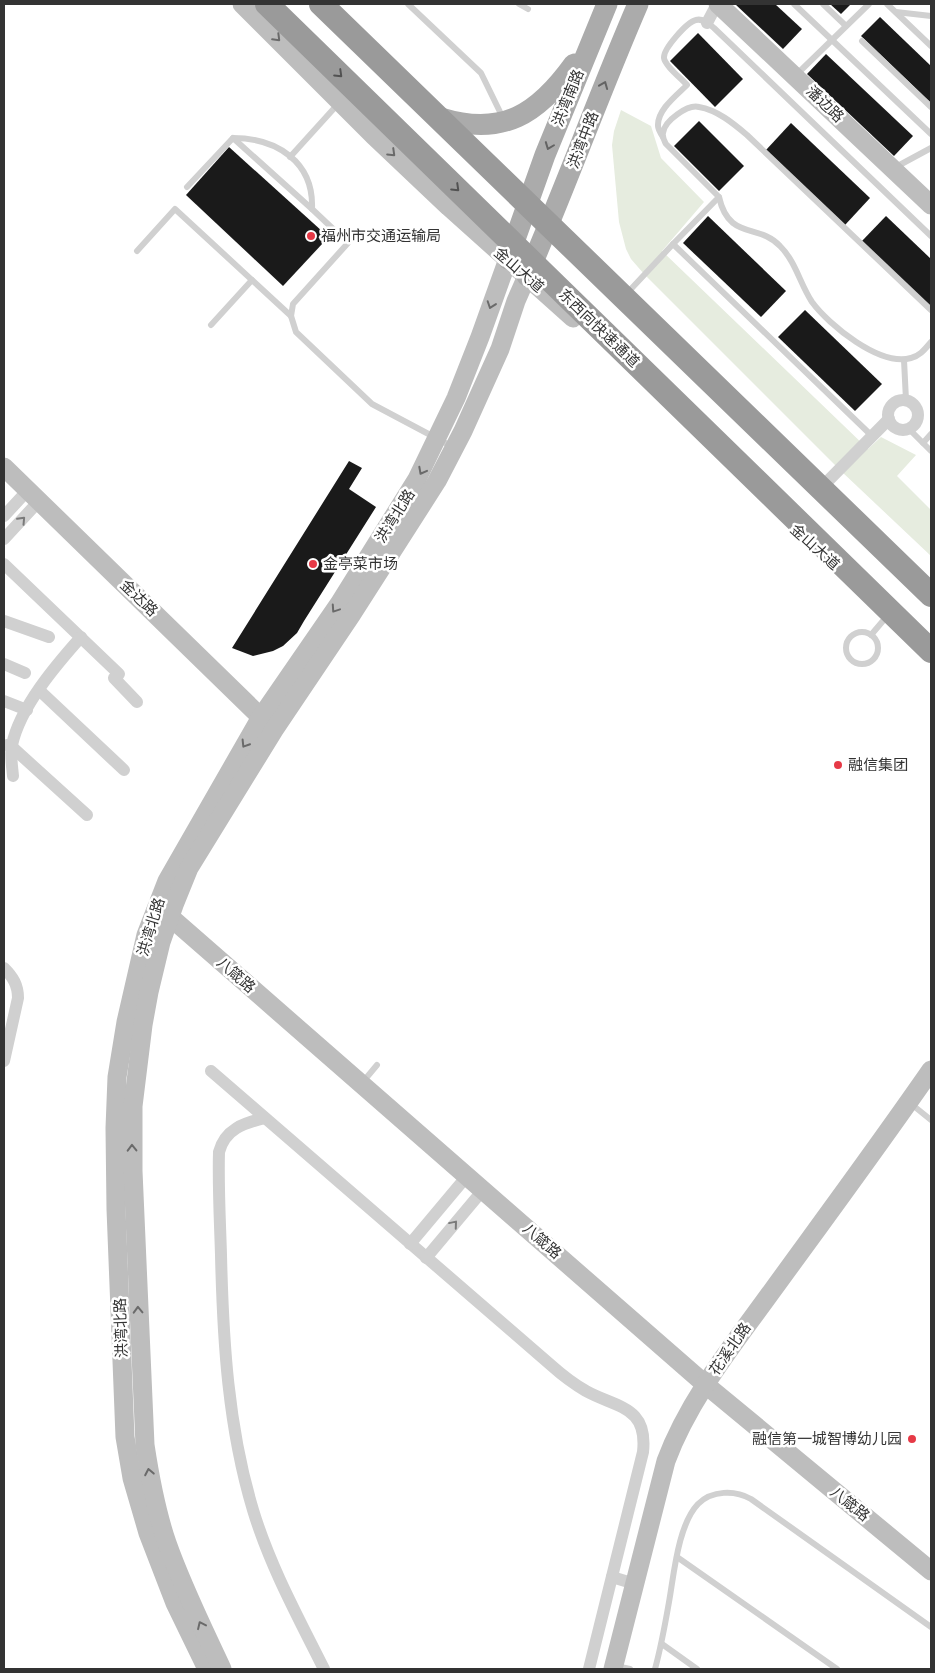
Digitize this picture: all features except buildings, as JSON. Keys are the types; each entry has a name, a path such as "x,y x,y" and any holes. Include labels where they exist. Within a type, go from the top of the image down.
{"highway":[{"name":"东西向快速通道","path":"267,4 931,652"},
{"path":"322,4 931,597"}],"main road":[{"name":"金山大道","path":"242,4 449,207 623,365 734,473 889,614 931,656"},
{"path":"322,4 441,118 496,161 631,288 685,342 780,452 931,597"},
{"name":"洪湾南路","path":"508,259 531,194 607,4"},
{"name":"洪湾中路","path":"527,276 638,4"},
{"name":"潘边路","path":"718,4 931,205"},
{"path":"441,118 461,124 486,125 505,122 524,114 542,101 560,83 593,37"},
{"name":"洪湾北路","path":"268,724 339,604 401,508 438,439 470,366 508,259"},
{"name":"洪湾北路","path":"222,1669 191,1602 166,1540 148,1468 143,1421 132,1171 133,1106 139,1050 149,992 161,942 163,911 178,860 268,724 406,531 437,481 500,349 516,301 527,276"},
{"name":"金达路","path":"4,467 268,724"},
{"name":"洪湾北路","path":"163,911 146,935 126,1022 117,1077 116,1209 125,1437 132,1478 148,1533 175,1603 207,1669"},
{"name":"八箴路","path":"163,911 706,1385 931,1571"},
{"name":"花溪北路","path":"619,1668 630,1604 669,1454 677,1433 735,1342 931,1070"}],"street":[{"path":"707,23 718,4"},
{"path":"906,400 916,405 919,415 915,425 909,429 901,430 892,426 888,412 892,404 906,400"},
{"path":"819,490 889,419"},
{"path":"4,516 34,496"},
{"path":"4,539 34,496"},
{"path":"4,564 118,674 114,678 137,702"},
{"path":"4,620 49,637"},
{"path":"13,776 8,745 39,690 59,662 81,637"},
{"path":"4,664 25,673"},
{"path":"39,690 124,770"},
{"path":"4,701 27,710"},
{"path":"8,745 87,815"},
{"path":"4,968 16,983 18,998 4,1062"},
{"path":"211,1070 562,1375 585,1390 625,1407 640,1424 644,1437 643,1452 589,1669"},
{"path":"265,1118 244,1123 230,1132 224,1138 219,1152 222,1294 226,1369 240,1464 253,1511 282,1586 324,1669"},
{"path":"410,1244 467,1176"},
{"path":"426,1258 483,1190"},
{"path":"612,1578 635,1584"},
{"path":"606,1599 630,1604"}],"lane":[{"path":"408,4 481,73 505,122"},
{"path":"518,4 528,9"},
{"path":"794,4 930,129"},
{"path":"823,4 846,26"},
{"path":"796,76 869,4"},
{"path":"888,4 931,46"},
{"path":"896,12 931,16"},
{"path":"931,236 707,23 701,19 695,20 681,32 665,51 666,63 687,85 665,108 659,118 658,127 666,144 719,196 723,210 735,224 752,233 768,237 779,244 814,303 829,320 862,347 886,357 904,360 920,354 931,342"},
{"path":"862,41 931,107"},
{"path":"290,157 340,102"},
{"path":"663,138 665,127 676,115 689,107 704,108 721,116 747,135 931,310"},
{"path":"233,138 250,139 270,144 290,157 304,172 309,182 312,209"},
{"path":"187,187 233,138"},
{"path":"233,138 348,243 293,304 291,316 296,332 367,401 454,448"},
{"path":"893,169 931,148"},
{"path":"631,288 719,196"},
{"path":"137,250 176,209 291,316"},
{"path":"673,244 872,436"},
{"path":"211,325 252,280"},
{"path":"904,360 906,400"},
{"path":"909,429 931,451"},
{"path":"923,443 931,434"},
{"path":"870,634 889,614"},
{"path":"856,633 870,634 875,638 878,649 874,659 864,664 853,662 846,653 848,639 856,633"},
{"path":"361,1084 377,1065"},
{"path":"908,1102 931,1120"},
{"path":"655,1669 662,1644 677,1557 688,1521 698,1504 705,1498 724,1492 742,1494 931,1627"},
{"path":"677,1557 837,1669"},
{"path":"662,1644 697,1669"}],"shaded area":[{"path":"621,110 651,126 661,158 704,202 662,251 868,449 881,437 916,455 897,476 931,510 931,556 841,471 631,259 626,249 619,222 612,145 614,131"}],"place":[{"name":"福州市交通运输局","path":"311,236"},
{"name":"金亭菜市场","path":"313,564"},
{"name":"融信集团","path":"838,765"},
{"name":"融信第一城智博幼儿园","path":"912,1439"}]}
